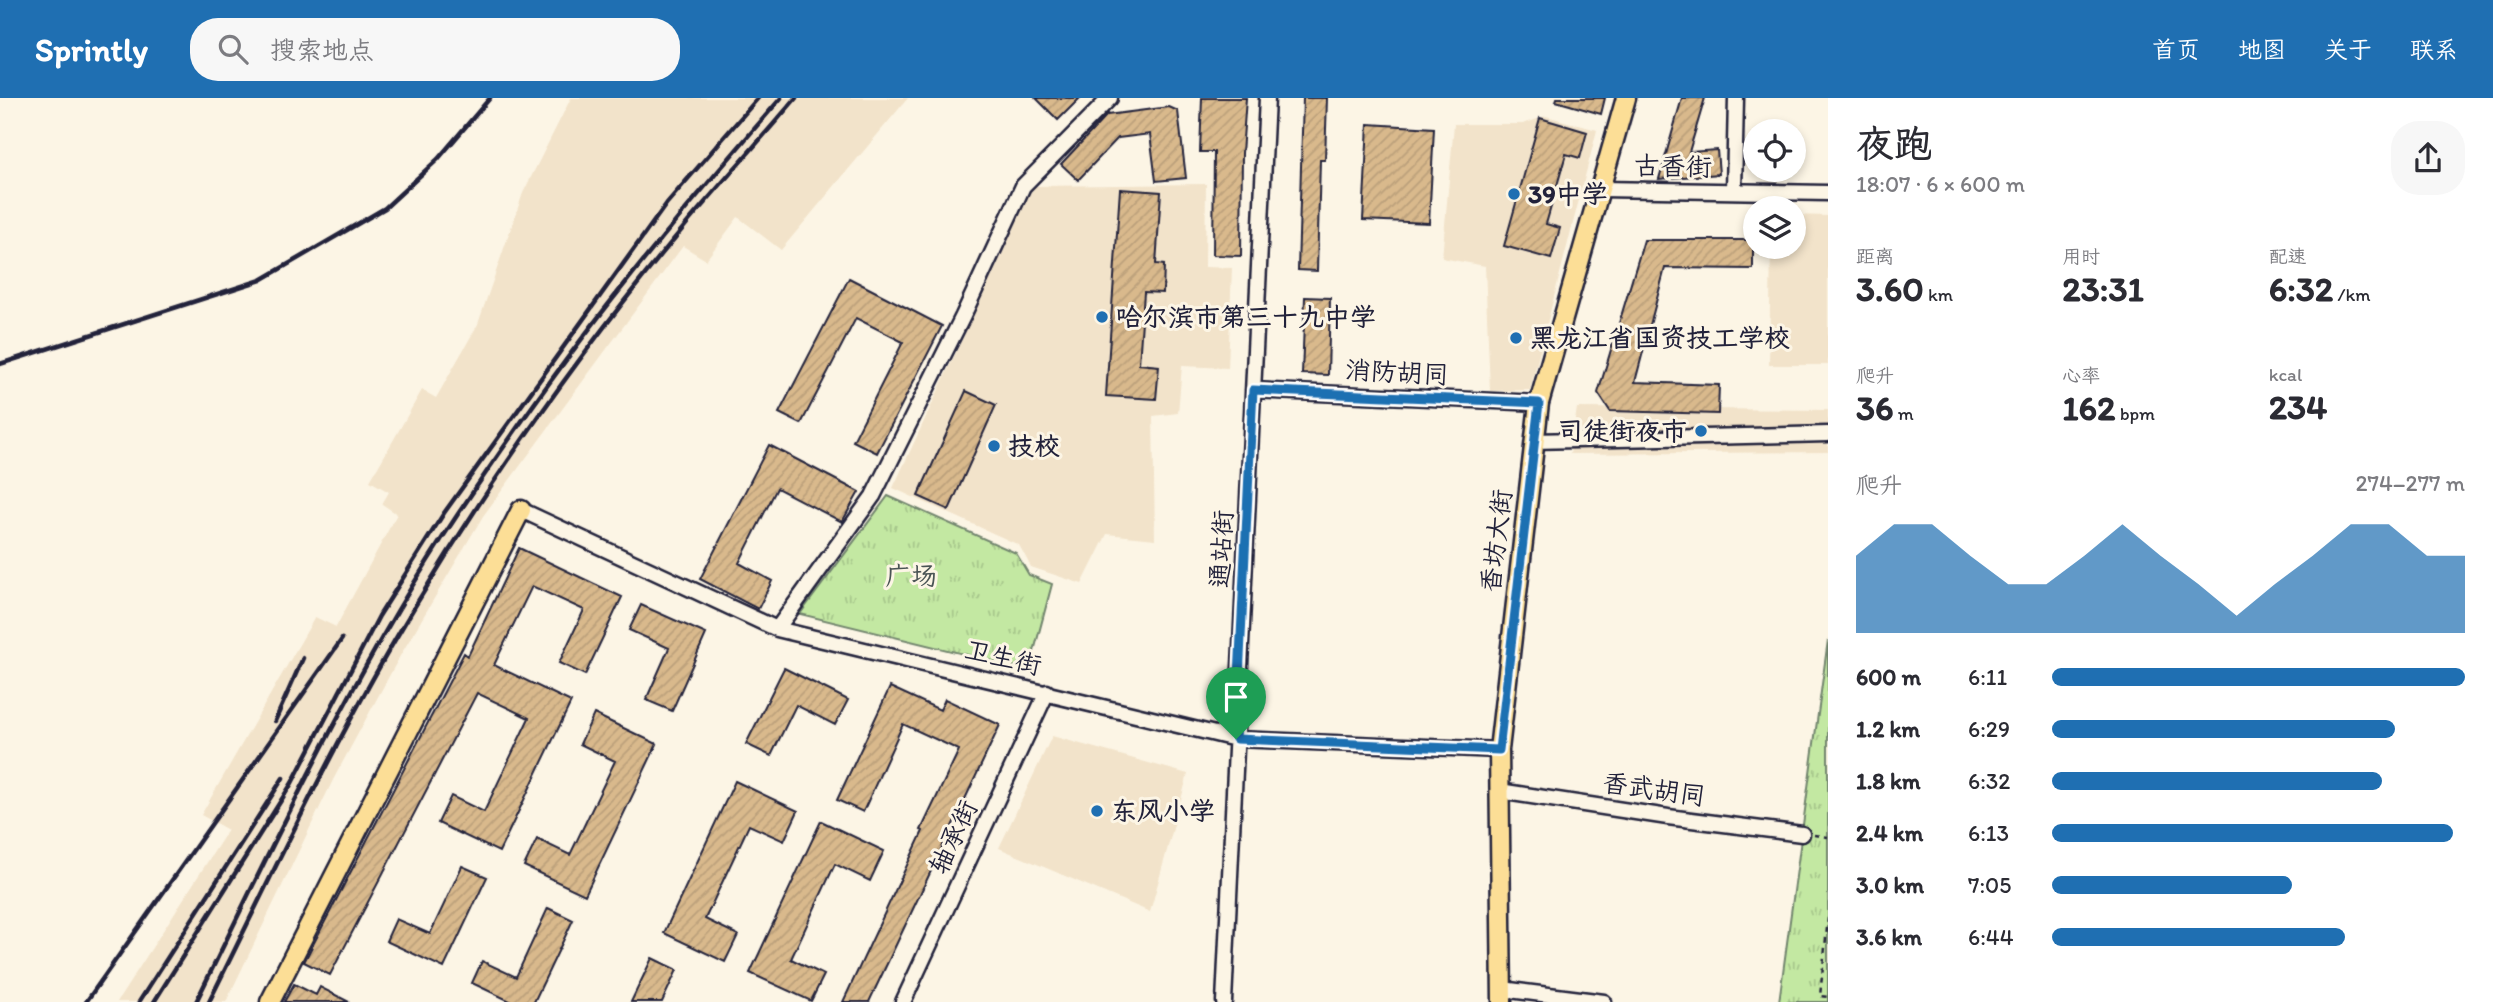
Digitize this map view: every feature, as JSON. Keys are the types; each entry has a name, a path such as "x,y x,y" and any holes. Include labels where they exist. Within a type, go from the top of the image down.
{"main road":[{"name":"香坊大街","path":"1502,996 1499,750 1539,403 1626,98"},
{"path":"270,1002 521,510"}],"street":[{"path":"777,629 873,496 963,316 1023,187 1110,98"},
{"name":"通站街","path":"1224,1002 1267,98"},
{"path":"1734,191 1736,98"},
{"name":"古香街","path":"1601,189 1828,193"},
{"name":"消防胡同","path":"1253,390 1539,403"},
{"path":"1534,441 1828,434"},
{"name":"卫生街","path":"521,510 777,629 1236,739 1499,750"},
{"name":"轴承街","path":"903,1002 1047,692"},
{"name":"香武胡同","path":"1499,791 1802,834"},
{"path":"1502,996 1604,1002"}],"path":[{"path":"1828,918 1820,996 1828,997"}],"shaded area":[{"path":"571,98 908,98 781,250 738,217 706,260 683,246 483,516 400,656 333,780 226,1002 117,1002 228,830 201,815 315,617 336,627 397,514 382,504 389,492 370,481 422,390 436,398 478,324 523,193"},
{"name":"39中学","path":"1546,116 1597,130 1530,390 1490,391 1485,266 1442,258 1454,124 1523,124"},
{"path":"1206,184 1205,267 1232,268 1228,368 1182,366 1178,413 1153,416 1155,539 1107,534 1082,584 1031,567 1019,545 893,488 1033,186"},
{"path":"1806,215 1828,216 1828,365 1769,365 1771,259 1806,259"},
{"name":"司徒街夜市","path":"1577,408 1828,410 1828,452 1570,454"},
{"name":"东风小学","path":"1052,736 1188,774 1150,912 999,848"}],"green space":[{"name":"广场","path":"888,496 1016,553 1029,575 1052,584 1029,670 800,614"},
{"path":"1828,640 1828,1002 1779,1002"}],"building":[{"path":"1036,98 1080,98 1058,120"},
{"path":"1202,98 1246,98 1242,153 1241,256 1213,255 1214,152 1200,152"},
{"path":"1303,98 1327,98 1325,160 1320,160 1317,271 1298,270"},
{"path":"1557,98 1605,98 1601,114 1556,101"},
{"path":"1682,98 1705,98 1689,152 1717,150 1719,174 1659,179"},
{"path":"1169,107 1178,111 1186,178 1156,181 1150,134 1118,138 1078,180 1061,164 1107,115"},
{"path":"1540,118 1587,132 1580,158 1566,154 1546,224 1560,228 1551,259 1504,246"},
{"path":"1368,124 1434,128 1429,223 1363,220"},
{"path":"1120,189 1161,192 1156,264 1164,265 1163,293 1144,292 1139,364 1159,366 1156,399 1106,396"},
{"path":"1644,240 1743,240 1743,259 1753,259 1753,269 1665,268 1635,382 1719,385 1718,414 1610,411 1598,393"},
{"path":"849,278 942,326 877,453 853,441 903,342 856,318 801,424 779,413"},
{"path":"1305,297 1330,298 1328,375 1302,374"},
{"path":"966,391 996,405 949,510 918,496"},
{"path":"769,445 859,492 842,522 777,488 739,563 772,581 758,609 700,579"},
{"path":"519,548 622,597 585,675 559,663 584,610 532,586 494,665 571,702 499,852 438,823 451,796 484,812 529,718 477,693 330,975 304,962 464,653 468,656"},
{"path":"641,605 706,634 672,711 646,700 669,648 629,630"},
{"path":"784,668 848,700 835,725 796,705 771,756 746,744"},
{"path":"890,687 940,710 945,699 1000,725 869,1002 843,1002 959,750 903,724 863,812 837,800"},
{"path":"594,714 657,744 585,895 524,866 537,839 570,855 615,761 580,744"},
{"path":"735,781 798,811 784,841 749,825 705,919 738,935 725,962 664,933"},
{"path":"821,821 884,851 870,881 835,864 791,959 824,975 811,1001 750,973"},
{"path":"462,866 487,877 444,968 386,941 396,919 430,934"},
{"path":"548,908 573,920 534,1002 512,1002 472,983 482,961 516,977"},
{"path":"652,958 677,970 662,1002 631,1002"},
{"path":"294,984 316,995 320,987 349,1002 284,1002"}],"railway":[{"path":"0,364 261,280 385,208 438,159 490,98"},
{"path":"154,1002 292,783 379,616 444,513 667,203 758,98"},
{"path":"196,1002 319,754 420,572 498,455 605,309 684,211 781,98"},
{"path":"209,1002 360,703 415,606 478,506 544,408 615,313 689,221 796,98"},
{"path":"86,1002 342,639"},
{"path":"275,721 303,658"},
{"path":"139,1002 283,778"}],"place":[{"name":"39中学","path":"1514,194"},
{"name":"哈尔滨市第三十九中学","path":"1102,317"},
{"name":"黑龙江省国资技工学校","path":"1516,338"},
{"name":"司徒街夜市","path":"1701,431"},
{"name":"技校","path":"994,446"},
{"name":"东风小学","path":"1097,811"}],"route":[{"path":"1253,390 1539,403 1499,750 1236,739 1253,390"}]}
